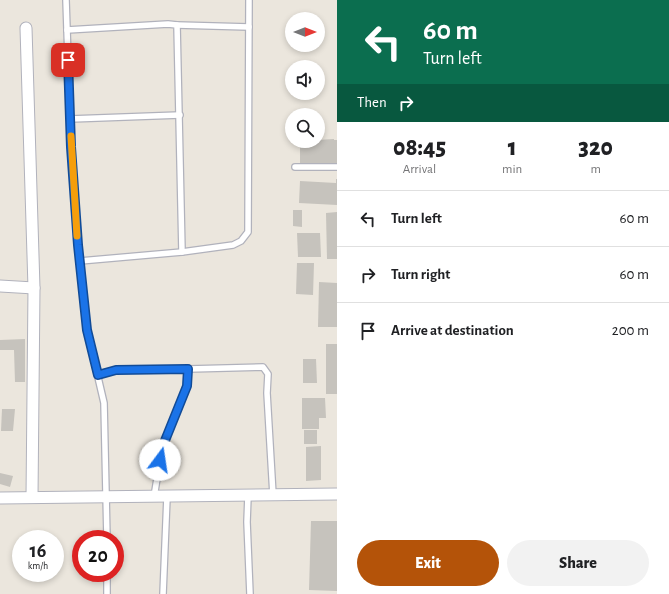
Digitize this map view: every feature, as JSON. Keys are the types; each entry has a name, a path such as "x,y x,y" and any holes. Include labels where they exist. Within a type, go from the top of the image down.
{"street":[{"path":"26,28 34,288 32,497"},
{"path":"0,286 34,288"},
{"path":"0,498 106,498 337,494"}],"lane":[{"path":"66,0 70,119 80,261 87,330 104,403 107,530"},
{"path":"80,261 182,252 234,245 248,232 249,0"},
{"path":"67,30 168,24 249,27"},
{"path":"177,25 182,252"},
{"path":"70,119 180,115"},
{"path":"295,167 337,167"},
{"path":"98,375 116,370 263,367 268,374 273,495"},
{"path":"154,497 162,448 187,386 188,369"},
{"path":"248,496 247,522 250,594"},
{"path":"163,594 167,497"},
{"path":"107,582 107,594"}],"building":[{"path":"325,140 337,140 337,163 300,163 300,148 325,148"},
{"path":"336,179 337,205 299,203 300,181 336,183"},
{"path":"293,210 302,210 302,227 293,226"},
{"path":"337,212 337,259 327,259 326,213"},
{"path":"297,233 320,233 321,257 298,257"},
{"path":"297,263 314,263 313,295 296,294"},
{"path":"319,282 337,283 337,327 318,327"},
{"path":"25,339 25,382 15,382 14,350 0,350 0,340"},
{"path":"326,344 337,344 337,394 326,394"},
{"path":"303,359 316,359 317,383 303,383"},
{"path":"302,398 325,398 326,418 319,418 319,429 302,429"},
{"path":"2,409 15,409 13,431 1,431"},
{"path":"304,430 317,430 317,444 304,444"},
{"path":"321,446 321,480 306,481 306,447"},
{"path":"0,473 13,476 10,487 0,484"},
{"path":"311,521 337,521 337,591 309,590"}],"slow traffic":[{"path":"71,136 77,236"}],"route":[{"path":"68,60 71,147 78,245 87,330 98,375 116,370 188,369 187,386 162,448 160,460"}]}
